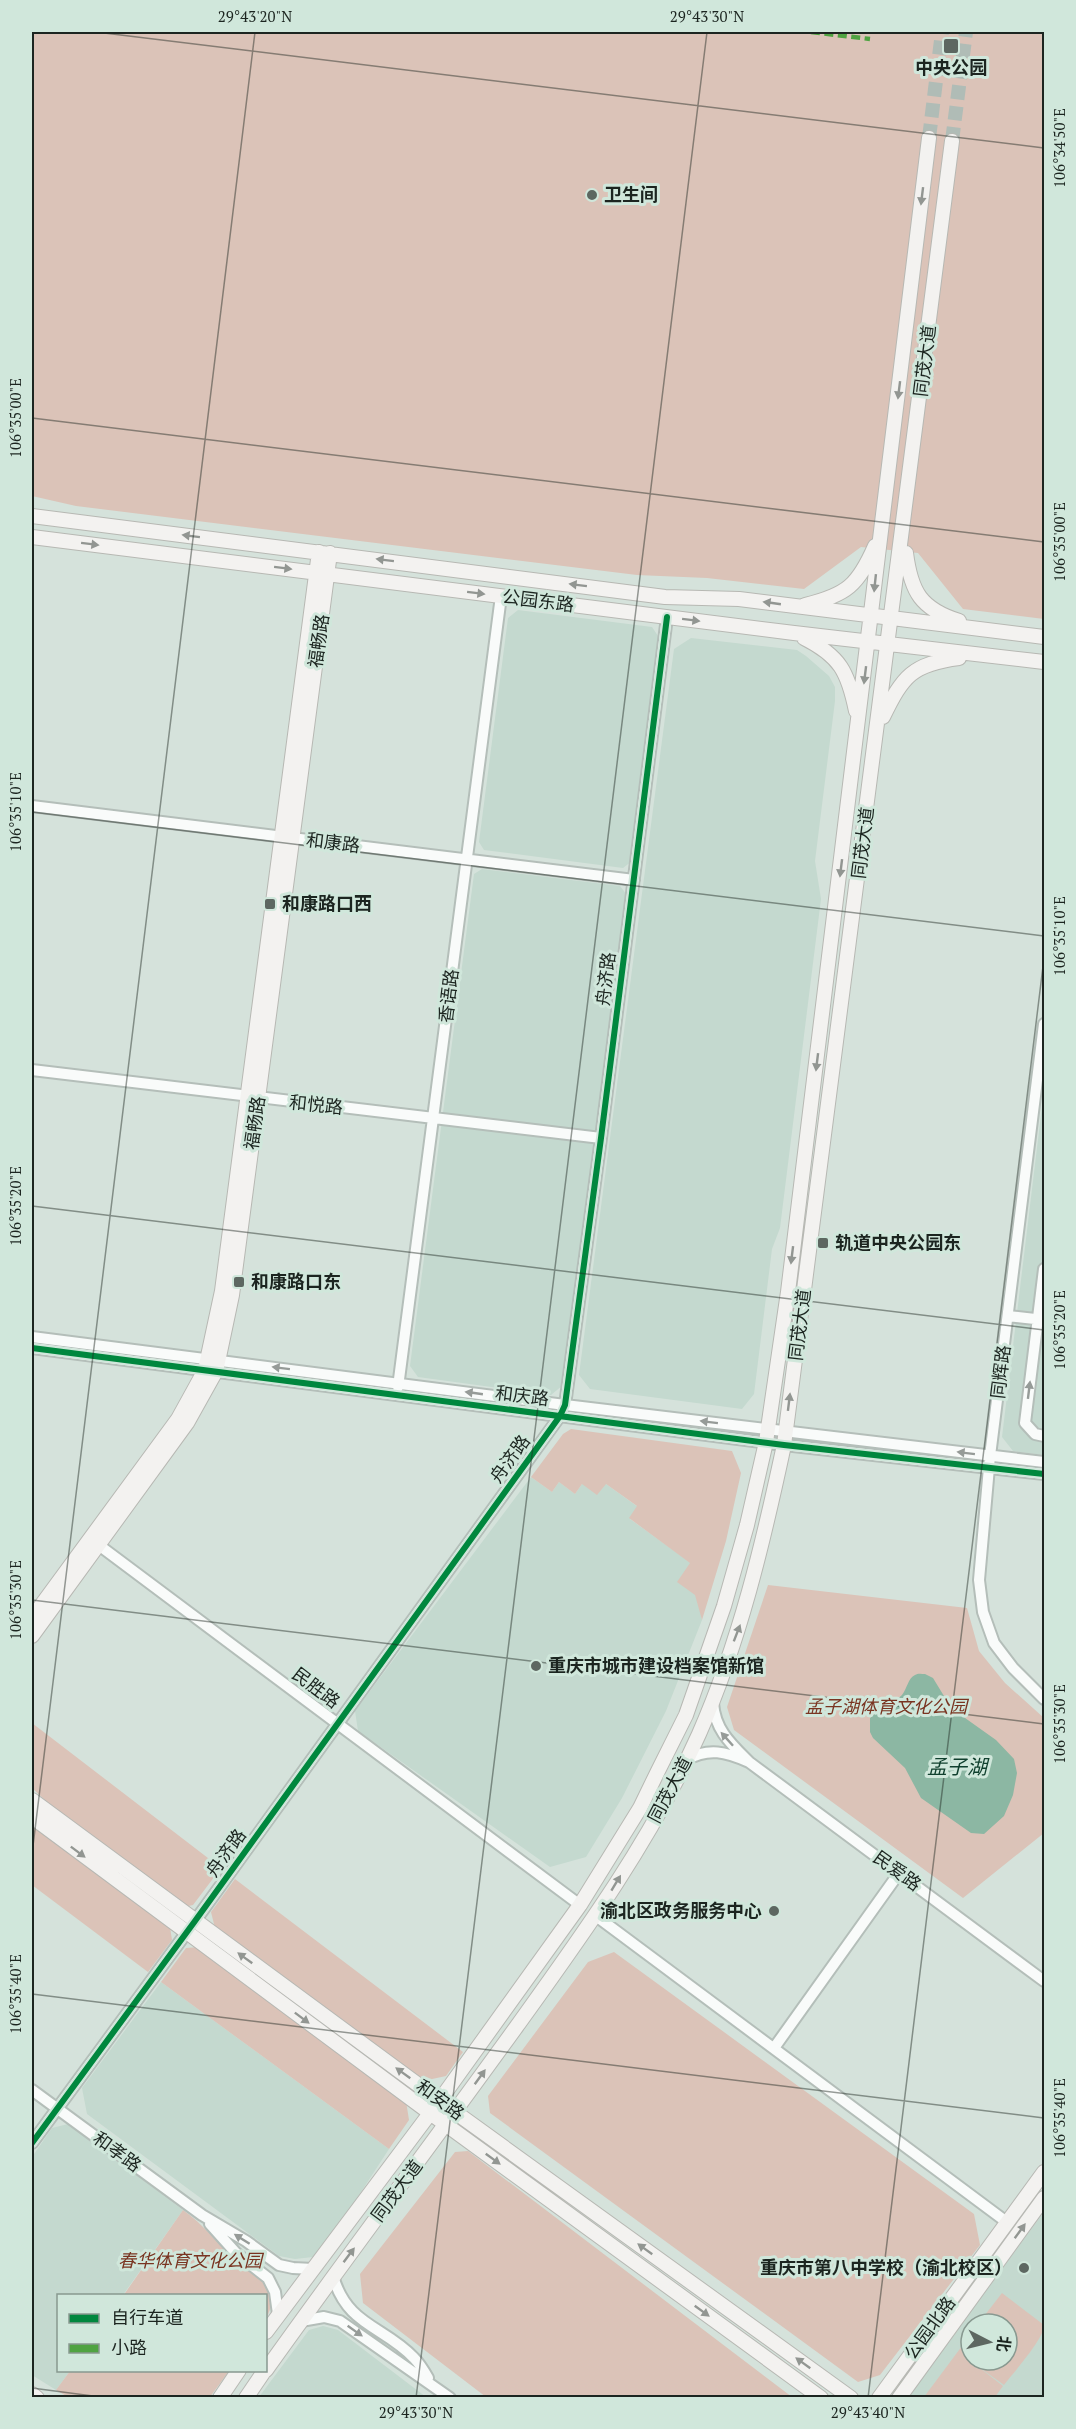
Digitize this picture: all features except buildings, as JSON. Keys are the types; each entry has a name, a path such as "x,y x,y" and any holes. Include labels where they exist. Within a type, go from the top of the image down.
{"main road":[{"name":"同茂大道","path":"267,2330 440,2100 580,1905 640,1808 686,1715 724,1606 747,1525 767,1435 788,1292 929,138"},
{"name":"同茂大道","path":"267,2367 446,2125 596,1916 666,1800 686,1761 744,1613 766,1529 785,1438 903,536 952,141"},
{"name":"公园东路","path":"32,516 665,597 740,599 892,620 1044,637"},
{"path":"798,607 828,599 849,588 864,571 881,533"},
{"path":"903,536 909,574 921,599 938,614 987,630"},
{"name":"公园东路","path":"32,537 794,633 1044,662"},
{"name":"福畅路","path":"32,1618 187,1424 212,1365 232,1294 254,1098 325,553"},
{"path":"794,633 824,648 840,663 851,688 858,726"},
{"path":"878,727 896,690 912,672 933,661 984,655"},
{"name":"福畅路","path":"32,1636 95,1542"},
{"name":"和安路","path":"32,1800 430,2113 821,2397"},
{"name":"和安路","path":"32,1817 440,2100 851,2397"},
{"name":"公园北路","path":"879,2397 1044,2172"},
{"name":"公园北路","path":"899,2397 1044,2198"},
{"path":"220,2397 238,2372"},
{"name":"同茂大道","path":"246,2397 264,2372"},
{"path":"32,2394 37,2397"}],"street":[{"name":"香语路","path":"397,1396 501,596"},
{"name":"舟济路","path":"32,2143 339,1724 560,1416 565,1405 667,617"},
{"name":"和康路","path":"32,806 634,880"},
{"name":"同辉路","path":"1044,1024 990,1461 979,1580 983,1612 994,1643 1013,1668 1044,1699"},
{"name":"和悦路","path":"32,1070 601,1138"},
{"path":"1044,1269 1041,1320 1025,1423 1035,1434 1044,1436"},
{"path":"1008,1316 1041,1320"},
{"name":"和庆路","path":"32,1337 397,1396 560,1416 767,1435"},
{"name":"和庆路","path":"32,1348 399,1383 785,1438 990,1461 1044,1462"},
{"name":"和庆路","path":"990,1461 1044,1474"},
{"name":"民胜路","path":"95,1542 580,1905"},
{"path":"712,1698 713,1713 720,1733 749,1762"},
{"path":"686,1761 697,1754 719,1751 749,1762"},
{"name":"民爱路","path":"749,1762 1044,1981"},
{"path":"774,2048 899,1873"},
{"path":"596,1916 1008,2223"},
{"name":"和孝路","path":"32,2090 202,2215"},
{"path":"202,2215 246,2241 279,2265 313,2269"},
{"path":"202,2215 236,2253 268,2278 275,2292 278,2314"},
{"path":"333,2276 338,2294 349,2310 414,2358 433,2385"},
{"path":"301,2321 324,2316 340,2321 450,2397"}],"shaded area":[{"path":"518,610 652,627 660,639 632,861 623,868 484,850 479,842 508,618"},
{"path":"691,638 797,650 829,676 835,687 815,861 821,899 780,1228 772,1249 754,1394 742,1409 590,1389 579,1375 674,649"},
{"path":"482,869 620,886 627,895 563,1385 551,1395 418,1377 410,1366 474,874"},
{"path":"1044,1090 1044,1455 1013,1451 1002,1437"},
{"name":"重庆市城市建设档案馆新馆","path":"531,1477 552,1492 559,1482 575,1494 582,1484 606,1484 638,1507 630,1519 691,1563 702,1620 666,1711 622,1798 586,1857 550,1867 358,1731 355,1711"},
{"path":"161,1982 389,2149 348,2212 313,2257 295,2259 279,2256 87,2114 82,2088"},
{"path":"68,2124 183,2210 124,2294 57,2294 57,2372 69,2372 56,2390 32,2375 32,2157 52,2128"},
{"name":"重庆市第八中学校（渝北校区）","path":"1044,2212 1044,2397 908,2397 959,2328 959,2372 1019,2372 1019,2312 970,2312"},
{"path":"323,2326 338,2330 426,2397 259,2397 309,2330"}],"green space":[{"name":"中央公园","path":"32,32 1044,32 1044,619 963,609 918,553 861,547 804,589 707,578 637,575 76,506 32,496"},
{"path":"571,1429 732,1451 741,1473 726,1541 702,1620 695,1595 677,1582 690,1563 629,1518 637,1506 606,1484 597,1495 582,1484 575,1494 559,1482 552,1492 531,1477 563,1434"},
{"name":"孟子湖体育文化公园","path":"768,1585 967,1608 979,1651 1005,1683 1044,1718 1044,1833 963,1898 734,1730 727,1707"},
{"path":"32,1723 221,1868 193,1905 184,1907 62,1816 32,1788"},
{"path":"32,1823 170,1927 172,1940 148,1972 32,1885"},
{"path":"235,1879 463,2052 446,2076 423,2081 215,1928 211,1912"},
{"path":"199,1947 406,2101 409,2120 389,2149 161,1982 186,1948"},
{"path":"614,1952 974,2214 980,2245 880,2375 858,2382 490,2113 488,2096 588,1962"},
{"path":"468,2151 792,2397 486,2397 363,2303 360,2274 455,2152"},
{"name":"春华体育文化公园","path":"183,2210 265,2282 270,2291 271,2300 267,2316 267,2294 124,2294"},
{"path":"1002,2293 1044,2325 1039,2338 1019,2366 1019,2312 987,2312"},
{"path":"959,2350 959,2372 985,2372 1003,2386 995,2397 924,2397"},
{"path":"69,2372 228,2372 210,2397 68,2397 56,2390"},
{"path":"986,2372 1014,2372 1004,2385"}],"water":[{"name":"孟子湖","path":"925,1674 933,1678 947,1701 958,1713 996,1740 1014,1759 1017,1773 1013,1795 1004,1816 984,1834 971,1833 921,1798 905,1768 873,1738 870,1732 870,1718 902,1695 913,1676"}],"tunnel":[{"path":"929,138 942,32"},
{"path":"952,141 966,32"}],"marked path":[{"path":"811,32 870,39"}],"cycle path":[{"path":"32,2143 560,1416 565,1405 667,617"},
{"path":"32,1348 784,1445 1044,1474"}],"place":[{"name":"中央公园","path":"951,46"},
{"name":"卫生间","path":"592,195"},
{"name":"和康路口西","path":"270,904"},
{"name":"轨道中央公园东","path":"823,1243"},
{"name":"和康路口东","path":"239,1282"},
{"name":"重庆市城市建设档案馆新馆","path":"536,1666"},
{"name":"渝北区政务服务中心","path":"774,1911"},
{"name":"重庆市第八中学校（渝北校区）","path":"1024,2268"}]}
